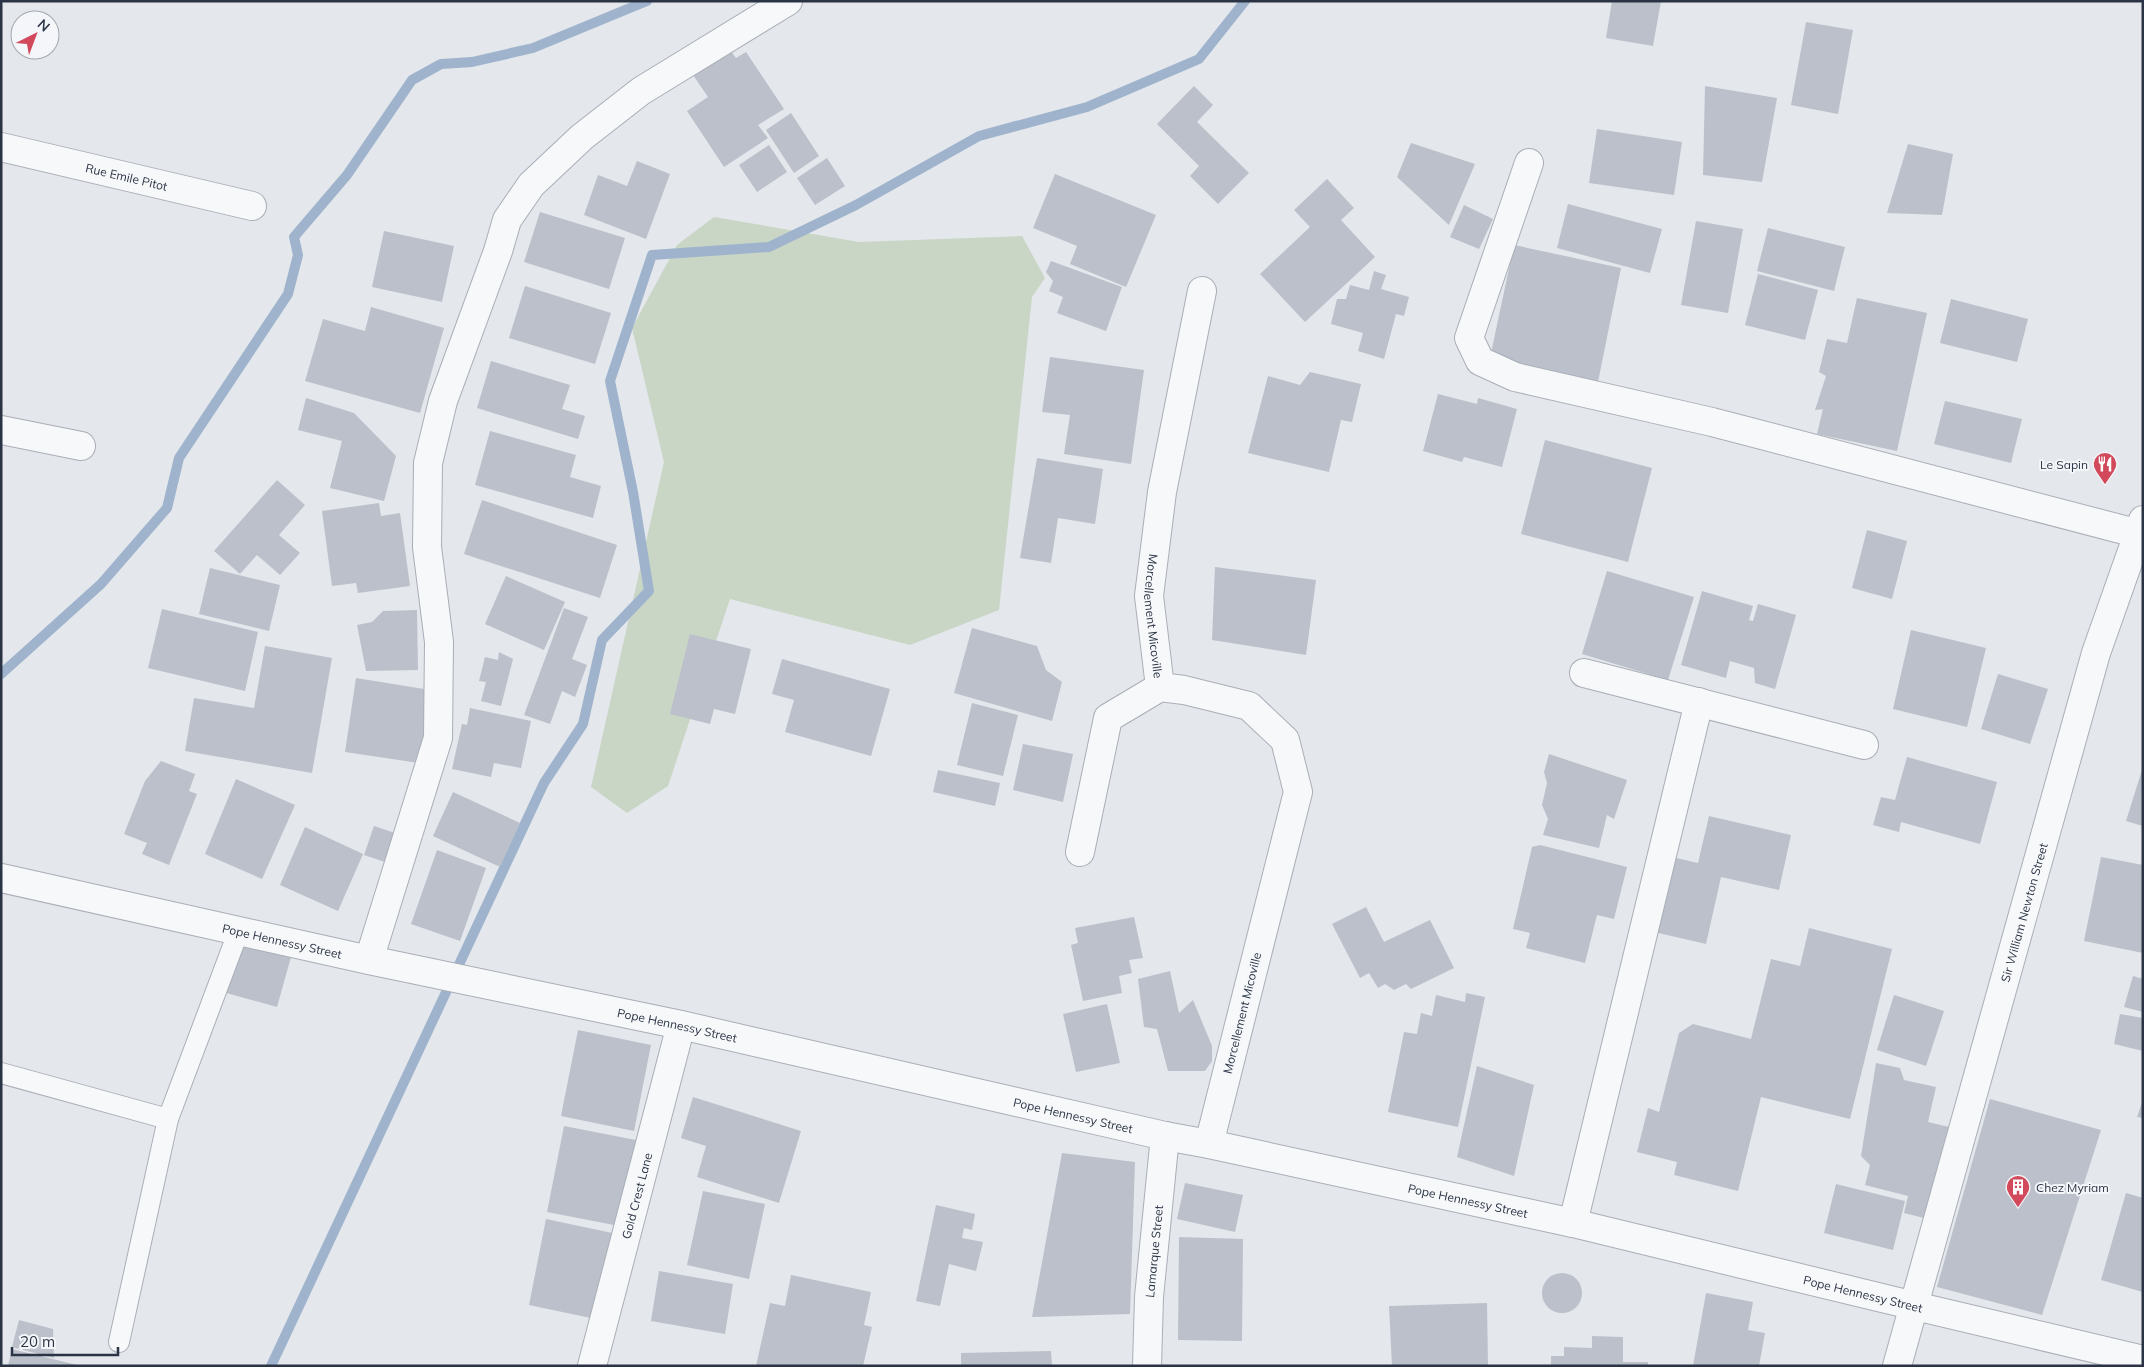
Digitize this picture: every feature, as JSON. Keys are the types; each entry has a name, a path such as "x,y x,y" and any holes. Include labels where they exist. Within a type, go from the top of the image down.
{"street":[{"path":"369,960 438,738 439,642 427,547 428,463 444,401 498,251 507,220 531,185 582,137 641,91 788,1"},
{"name":"Rue Emile Pitot","path":"1,147 252,206"},
{"path":"1529,162 1469,338 1480,361 1516,377 1712,422 2141,530"},
{"name":"Morcellement Micoville","path":"1202,291 1162,492 1149,596 1160,688 1184,690 1250,706 1285,740 1298,792 1209,1144"},
{"path":"1,430 81,446"},
{"name":"Sir William Newton Street","path":"1898,1366 2096,653 2141,530"},
{"path":"1584,673 1864,745"},
{"path":"1080,852 1108,718 1160,688"},
{"path":"1573,1223 1699,702"},
{"name":"Pope Hennessy Street","path":"1,878 369,960 681,1025 1165,1136 1573,1223 2143,1360"},
{"name":"Gold Crest Lane","path":"592,1366 681,1025"},
{"name":"Lamarque Street","path":"1147,1366 1148,1297 1165,1136"}],"lane":[{"path":"119,1342 168,1119 239,930"},
{"path":"1,1073 168,1119"}],"green space":[{"path":"714,217 859,242 1022,236 1045,278 1032,297 999,610 910,645 730,599 668,786 627,813 591,787 664,462 632,328 677,245"}],"building":[{"path":"1612,1 1661,1 1653,46 1606,38"},
{"path":"1806,22 1853,30 1838,114 1791,105"},
{"path":"730,50 736,58 746,52 784,109 758,125 768,138 724,167 687,111 708,97 693,75"},
{"path":"1194,86 1213,105 1197,122 1249,173 1218,204 1190,176 1199,166 1157,124"},
{"path":"1705,86 1777,98 1762,182 1703,175"},
{"path":"791,113 819,156 794,173 766,130"},
{"path":"1597,129 1682,142 1674,195 1589,183"},
{"path":"1411,143 1475,164 1449,225 1397,177"},
{"path":"1908,144 1953,154 1942,215 1887,213"},
{"path":"769,145 787,172 757,192 739,165"},
{"path":"827,158 845,186 815,205 797,178"},
{"path":"637,161 670,174 646,239 584,215 598,175 627,186"},
{"path":"1055,174 1156,215 1126,287 1070,264 1077,246 1033,228"},
{"path":"1327,179 1354,208 1341,220 1375,257 1305,322 1260,274 1310,227 1294,210"},
{"path":"1568,204 1662,229 1650,273 1557,248"},
{"path":"1464,205 1493,219 1479,249 1450,237"},
{"path":"540,212 625,238 609,289 524,262"},
{"path":"1696,221 1743,229 1728,313 1681,305"},
{"path":"1768,228 1845,247 1834,291 1757,271"},
{"path":"384,231 454,246 442,302 372,287"},
{"path":"1514,245 1621,268 1598,382 1490,358"},
{"path":"1051,261 1122,287 1106,331 1057,313 1063,297 1049,291 1053,281 1046,272"},
{"path":"1374,271 1386,275 1381,289 1409,297 1404,316 1396,314 1384,359 1358,351 1363,333 1331,324 1337,299 1346,299 1350,285 1369,290"},
{"path":"1758,274 1818,290 1805,340 1745,325"},
{"path":"525,286 611,313 595,364 509,338"},
{"path":"1857,298 1927,313 1897,451 1817,434 1823,409 1815,410 1826,376 1819,372 1827,339 1847,343"},
{"path":"1951,299 2028,319 2017,362 1940,343"},
{"path":"371,307 444,328 420,413 305,381 323,319 365,331"},
{"path":"1050,357 1144,370 1131,464 1064,454 1070,415 1042,412"},
{"path":"491,361 570,385 562,409 585,416 578,439 477,408"},
{"path":"1310,372 1361,384 1352,422 1341,420 1329,472 1248,453 1268,376 1300,385"},
{"path":"1438,394 1477,404 1478,398 1517,409 1502,467 1464,457 1462,462 1423,451"},
{"path":"306,398 354,413 396,456 384,501 330,488 342,441 298,430"},
{"path":"1945,401 2022,419 2011,463 1934,444"},
{"path":"490,431 576,455 570,477 601,486 593,518 475,485"},
{"path":"1545,440 1652,468 1628,562 1521,534"},
{"path":"1037,458 1103,469 1095,524 1058,518 1051,563 1020,558"},
{"path":"277,480 305,505 279,535 300,553 280,575 257,555 240,574 214,551"},
{"path":"482,500 617,545 600,598 464,554"},
{"path":"379,503 381,516 400,513 410,586 358,593 356,583 332,586 322,511"},
{"path":"1867,530 1907,541 1892,599 1852,588"},
{"path":"1215,567 1316,580 1306,655 1212,640"},
{"path":"210,568 280,585 269,631 199,614"},
{"path":"1607,571 1694,597 1668,680 1582,654"},
{"path":"506,576 565,602 544,650 485,624"},
{"path":"1702,591 1753,606 1749,620 1753,621 1758,604 1796,615 1775,689 1755,683 1754,668 1730,661 1726,678 1681,665"},
{"path":"564,608 588,617 572,659 587,665 575,697 562,691 550,724 524,715"},
{"path":"162,609 258,632 245,691 148,668"},
{"path":"417,610 418,670 366,671 357,625 372,622 383,611"},
{"path":"972,628 1037,646 1046,670 1062,682 1052,721 954,693"},
{"path":"1911,630 1986,648 1967,727 1893,709"},
{"path":"690,634 751,649 735,714 714,709 710,724 670,714"},
{"path":"265,646 332,658 312,773 185,751 194,698 254,708"},
{"path":"499,652 513,659 501,706 481,701 486,682 479,681 485,657 498,660"},
{"path":"782,659 890,689 871,756 785,732 794,700 772,694"},
{"path":"1998,674 2048,689 2030,744 1981,729"},
{"path":"356,678 430,690 419,763 345,752"},
{"path":"972,703 1018,715 1003,776 957,765"},
{"path":"470,708 531,721 521,768 494,763 491,777 452,769 462,724 467,725"},
{"path":"1023,744 1073,754 1063,802 1013,790"},
{"path":"1549,754 1627,780 1614,819 1607,815 1599,848 1543,835 1548,819 1542,805 1547,783 1544,772"},
{"path":"1907,757 1997,782 1980,844 1901,822 1899,832 1873,825 1881,797 1895,800"},
{"path":"161,761 195,774 189,791 197,794 169,865 142,854 147,843 124,834 145,781"},
{"path":"938,770 1000,783 995,806 933,792"},
{"path":"2143,770 2143,826 2126,821"},
{"path":"236,779 295,805 262,879 205,854"},
{"path":"453,792 520,823 500,867 433,836"},
{"path":"1709,816 1791,835 1779,890 1721,877 1706,944 1654,932 1672,857 1698,863"},
{"path":"374,826 395,833 385,862 364,855"},
{"path":"305,827 363,854 338,911 280,885"},
{"path":"1540,845 1627,867 1614,919 1597,915 1585,963 1526,948 1530,933 1513,929 1532,847"},
{"path":"437,850 486,868 460,941 411,924"},
{"path":"2101,857 2143,865 2143,953 2084,941"},
{"path":"1366,907 1384,942 1430,920 1454,968 1411,989 1406,984 1394,990 1385,984 1378,988 1369,973 1360,978 1332,924"},
{"path":"1134,917 1143,958 1129,960 1132,973 1119,976 1122,993 1083,1001 1071,945 1078,943 1075,928"},
{"path":"1809,928 1892,949 1850,1119 1761,1097 1738,1191 1674,1175 1677,1162 1637,1152 1648,1108 1659,1112 1679,1033 1693,1024 1751,1039 1771,959 1800,966"},
{"path":"236,942 291,957 277,1007 223,992"},
{"path":"1170,971 1179,1013 1193,1000 1212,1046 1212,1061 1205,1071 1168,1071 1157,1029 1144,1027 1138,979"},
{"path":"2133,976 2143,979 2143,1012 2124,1007"},
{"path":"1466,993 1485,997 1458,1127 1388,1112 1404,1032 1417,1034 1421,1013 1432,1016 1436,995 1465,1002"},
{"path":"1894,995 1944,1011 1926,1066 1877,1050"},
{"path":"1107,1004 1120,1063 1076,1072 1063,1014"},
{"path":"2120,1014 2143,1018 2143,1051 2114,1044"},
{"path":"578,1030 651,1045 634,1131 561,1116"},
{"path":"1876,1063 1900,1068 1904,1080 1936,1087 1928,1122 1949,1127 1928,1219 1904,1213 1908,1196 1865,1185 1870,1165 1861,1156"},
{"path":"1477,1066 1534,1085 1514,1176 1457,1157"},
{"path":"693,1097 801,1131 779,1203 697,1177 706,1146 681,1138"},
{"name":"Chez Myriam","path":"1990,1099 2101,1130 2042,1315 1937,1287"},
{"path":"2143,1100 2143,1118 2137,1117"},
{"path":"564,1126 636,1140 619,1226 547,1212"},
{"path":"1062,1153 1135,1162 1130,1314 1032,1317"},
{"path":"1185,1183 1243,1195 1235,1232 1177,1219"},
{"path":"1836,1184 1905,1201 1893,1250 1824,1233"},
{"path":"703,1191 765,1204 749,1279 687,1265"},
{"path":"2126,1193 2143,1198 2143,1292 2101,1280"},
{"path":"936,1205 975,1214 972,1230 964,1228 962,1238 983,1242 976,1271 949,1264 940,1306 916,1301"},
{"path":"546,1219 617,1234 600,1320 529,1305"},
{"path":"1179,1237 1243,1239 1242,1341 1178,1340"},
{"path":"659,1271 733,1284 725,1334 651,1321"},
{"path":"1562,1273 1576,1279 1582,1293 1576,1307 1562,1313 1548,1307 1542,1293 1548,1279"},
{"path":"791,1275 871,1292 864,1325 872,1327 863,1366 756,1366 770,1303 785,1306"},
{"path":"1706,1293 1753,1302 1748,1330 1765,1333 1759,1366 1693,1366"},
{"path":"1487,1303 1488,1366 1392,1366 1389,1306"},
{"path":"19,1320 53,1329 54,1358 12,1347"},
{"path":"1592,1336 1623,1337 1623,1362 1648,1362 1648,1366 1551,1366 1551,1356 1564,1356 1564,1347 1592,1348"},
{"path":"12,1349 77,1365 77,1366 8,1366"},
{"path":"1051,1351 1052,1366 961,1366 961,1353"}],"waterway":[{"path":"1,674 101,584 167,508 179,458 288,294 298,255 294,237 347,175 412,80 441,64 472,62 533,48 647,1"},
{"path":"271,1366 544,783 583,724 602,640 649,591 633,492 610,381 652,255 769,247 856,205 979,136 1087,107 1199,59 1245,1"}],"place":[{"name":"Le Sapin","path":"2105,485"},
{"name":"Chez Myriam","path":"2018,1208"}]}
